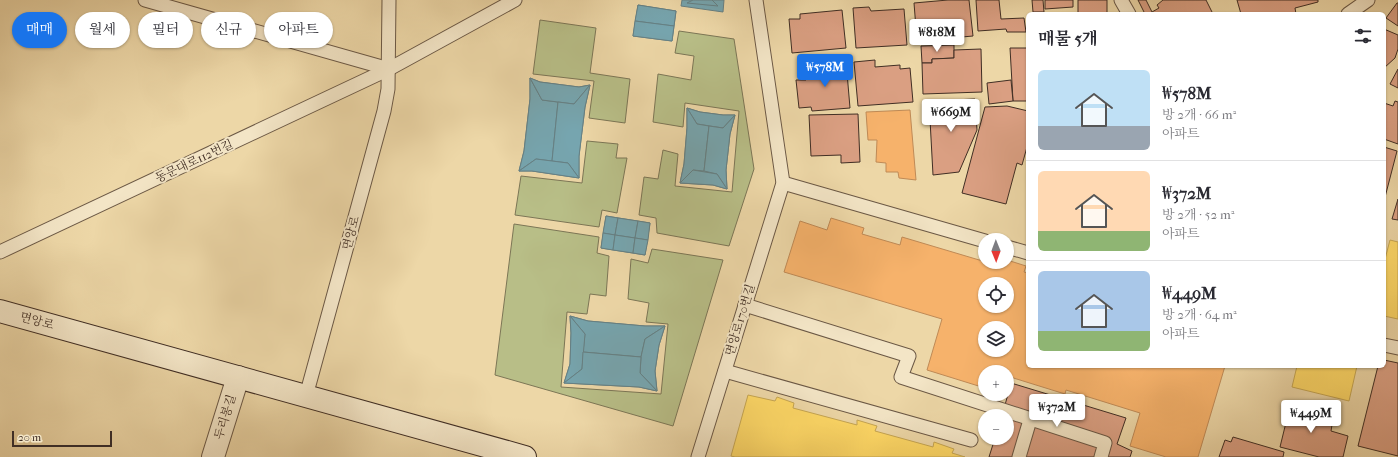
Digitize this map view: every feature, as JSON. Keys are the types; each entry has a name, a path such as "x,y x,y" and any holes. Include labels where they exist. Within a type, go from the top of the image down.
{"main road":[{"name":"면앙로","path":"0,311 525,457"},
{"name":"두리봉길","path":"213,457 238,377"}],"lane":[{"path":"145,0 388,69"},
{"name":"면앙로","path":"306,396 384,111 388,89 389,0"},
{"name":"동문대로112번길","path":"0,252 388,69 515,0"},
{"name":"면앙로170번길","path":"698,457 783,183 756,0"},
{"path":"1121,0 1127,12"},
{"path":"1351,12 1368,0"},
{"path":"783,183 978,239"},
{"path":"1014,249 1026,252"},
{"path":"745,305 909,356 901,377 1030,420 1105,443 1101,457"},
{"path":"1386,345 1398,348"},
{"path":"724,371 971,440"},
{"path":"1019,457 1030,420"}],"green space":[{"path":"540,20 596,28 590,73 630,79 625,123 589,118 594,81 533,74"},
{"path":"679,31 734,39 754,169 729,246 657,233 656,218 639,215 644,177 658,179 663,150 678,154 675,186 732,192 739,111 685,103 683,127 653,122 658,74 691,80 694,56 675,53"},
{"path":"587,141 618,144 616,158 627,158 617,213 602,210 599,227 515,215 521,176 582,183"},
{"path":"514,224 599,237 597,253 609,256 606,296 590,294 587,314 567,312 561,387 661,394 668,324 646,322 649,303 628,299 631,259 648,263 652,249 723,260 673,426 495,375"}],"building: 주거":[{"path":"1390,240 1398,242 1398,319 1386,316 1386,255"},
{"path":"1297,368 1357,368 1349,401 1292,387"},
{"path":"748,395 775,401 777,397 794,403 793,408 857,425 857,420 877,426 875,431 933,447 934,442 954,449 952,453 965,457 731,456"}],"building: 의료":[{"path":"910,110 916,180 899,178 898,172 886,172 886,163 876,162 877,140 868,140 866,112"},
{"path":"831,218 864,228 862,234 900,245 902,237 978,260 978,269 1014,269 1014,262 1026,266 1024,272 1026,272 1026,368 1224,368 1198,457 1166,457 1130,446 1140,413 1066,390 1065,394 1014,378 1014,365 978,365 978,386 927,370 942,319 784,272 800,221 827,230"}],"building: 공공":[{"path":"682,0 724,0 723,12 681,6"},
{"path":"693,0 712,0 718,6 687,3"},
{"path":"638,5 676,11 672,41 633,36"},
{"path":"638,5 676,11 674,26 635,21"},
{"path":"635,21 674,26 672,41 633,36"},
{"path":"530,78 540,82 579,87 590,85 585,107 579,156 579,178 532,171 519,171 524,151 530,99"},
{"path":"530,78 542,100 558,102 552,161 536,159 519,171 524,151 530,99"},
{"path":"530,78 540,82 579,87 590,85 574,104 542,100"},
{"path":"590,85 585,107 579,156 579,178 568,163 552,161 558,102 574,104"},
{"path":"687,108 700,112 735,115 730,134 726,170 727,189 713,185 680,183 684,164"},
{"path":"687,108 700,112 735,115 723,128 697,124"},
{"path":"687,108 697,124 709,126 704,171 693,170 680,183 684,164"},
{"path":"735,115 730,134 726,170 727,189 717,174 704,171 709,126 723,128"},
{"path":"536,159 568,163 579,178 532,171 519,171"},
{"path":"693,170 717,174 727,189 713,185 680,183"},
{"path":"606,216 650,223 645,255 601,248"},
{"path":"606,216 618,218 615,235 603,233"},
{"path":"618,218 638,221 635,238 615,235"},
{"path":"638,221 650,223 648,240 635,238"},
{"path":"603,233 615,235 613,250 601,248"},
{"path":"615,235 635,238 633,253 613,250"},
{"path":"635,238 648,240 645,255 633,253"},
{"path":"570,316 588,321 645,326 665,326 659,345 655,371 657,391 639,387 564,383 570,364"},
{"path":"570,316 588,321 645,326 665,326 645,339 641,357 583,352 585,334"},
{"path":"570,316 585,334 582,369 564,383 570,364"},
{"path":"665,326 659,345 655,371 657,391 640,373 641,357 645,339"},
{"path":"583,352 641,357 640,373 657,391 639,387 564,383 582,369"}],"building: 기타":[{"path":"969,0 973,36 917,41 914,3"},
{"path":"976,0 999,0 1001,19 1024,18 1026,32 1007,32 1006,29 978,31"},
{"path":"1032,0 1043,0 1044,12 1033,12"},
{"path":"1045,0 1073,0 1073,7 1045,9"},
{"path":"1078,0 1107,0 1107,12 1078,12"},
{"path":"1138,0 1146,0 1152,12 1144,12"},
{"path":"1163,0 1206,0 1212,12 1152,12 1159,8 1157,5"},
{"path":"1237,0 1318,0 1318,2 1295,8 1296,12 1240,12"},
{"path":"1398,3 1398,26 1386,18"},
{"path":"869,7 871,11 904,9 907,45 856,48 853,8"},
{"path":"842,10 846,48 792,53 789,19 800,19 800,14"},
{"path":"1386,30 1398,35 1398,49 1395,58 1386,66"},
{"path":"954,45 954,58 932,59 932,63 922,63 921,46"},
{"path":"1010,48 1026,48 1026,101 1013,101"},
{"path":"981,49 982,92 923,94 922,63 932,63 932,59 954,58 954,50"},
{"path":"875,60 875,67 900,65 900,69 910,68 913,102 858,106 854,62"},
{"path":"846,61 850,108 812,111 811,107 799,108 796,80 806,80 805,71 822,69 822,63"},
{"path":"1398,69 1398,88 1390,84"},
{"path":"1011,80 1013,101 989,104 987,83"},
{"path":"975,99 977,130 959,172 933,175 929,101"},
{"path":"1395,101 1398,102 1398,144 1386,140 1386,104 1393,106"},
{"path":"1007,106 1026,111 1026,151 1022,165 1017,163 1006,204 962,193 985,107"},
{"path":"858,114 860,162 841,163 841,155 811,156 809,115"},
{"path":"1386,148 1397,151 1386,193"},
{"path":"1398,199 1398,220 1392,219"},
{"path":"1386,360 1398,363 1398,456 1358,446 1378,368 1386,368"},
{"path":"1014,384 1126,418 1117,444 1132,451 1130,457 989,457 993,445 1014,445 1014,409 1004,409 1006,401 1014,401"},
{"path":"1291,402 1321,410 1319,421 1332,425 1331,431 1348,436 1343,457 1319,457 1280,447"},
{"path":"1233,437 1284,452 1283,457 1219,457 1225,440 1231,442"}]}
